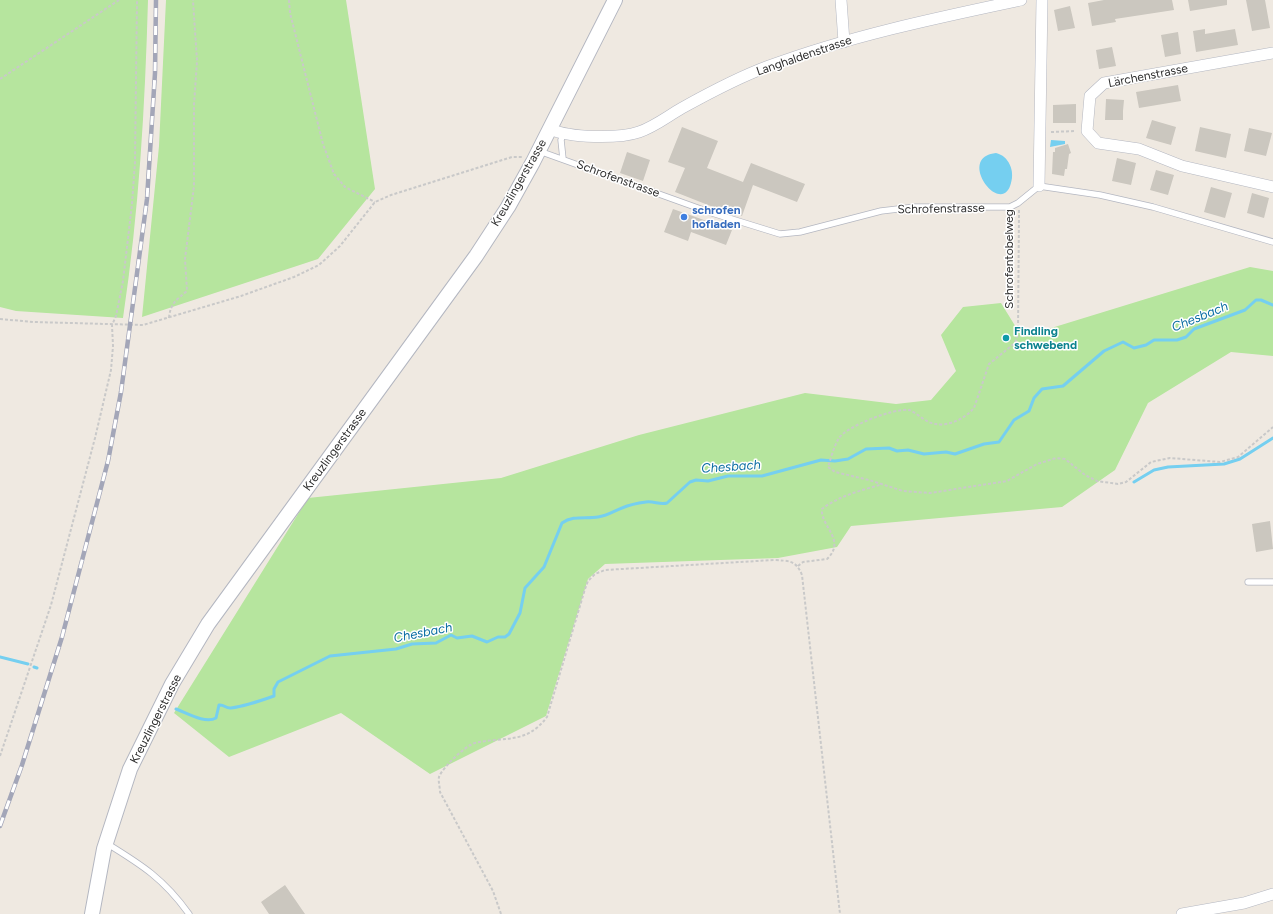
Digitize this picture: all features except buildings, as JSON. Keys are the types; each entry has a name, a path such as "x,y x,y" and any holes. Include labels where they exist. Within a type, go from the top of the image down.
{"street":[{"name":"Kreuzlingerstrasse","path":"92,914 106,843 130,769 172,684 208,624 476,256 508,207 550,129 615,0"},
{"path":"841,0 844,42"},
{"name":"Langhaldenstrasse","path":"550,129 564,133 611,137 640,132 699,98 768,66 844,42 995,3 1021,0"},
{"path":"1038,186 1042,0"},
{"name":"Lärchenstrasse","path":"1087,131 1090,96 1104,83 1273,53"},
{"path":"1087,131 1098,143 1138,149 1182,166 1273,186"},
{"path":"1182,914 1244,903 1273,894"}],"lane":[{"name":"Schrofenstrasse","path":"563,159 561,140 564,133"},
{"name":"Schrofenstrasse","path":"536,156 563,159 710,212 780,234 800,232 881,211 915,207 1010,208 1038,186"},
{"path":"1038,186 1100,195 1153,207 1273,242"},
{"path":"1248,582 1273,582"},
{"path":"106,843 142,865 160,880 175,895 189,914"}],"path":[{"path":"0,80 118,0"},
{"path":"0,756 51,604 111,370 113,346 112,325 116,316 123,280 132,204 135,162 137,0"},
{"path":"169,319 170,308 187,290 185,259 194,186 194,105 197,61 193,0"},
{"path":"289,0 290,13 324,144 334,174 345,186 357,194 375,202"},
{"path":"1040,132 1087,131"},
{"path":"0,318 34,322 112,325 143,325 169,319 294,277 319,265 340,246 375,202 391,195 512,157 536,156"},
{"name":"Schrofentobelweg","path":"880,485 869,480 835,472 828,467 839,437 875,416 891,411 909,410 928,422 945,423 961,419 969,414 974,408 989,364 1014,343 1018,334 1018,203"},
{"path":"798,566 803,562 826,559 833,549 834,535 821,515 822,509 826,505 880,485 904,491 930,493 1007,481 1037,464 1056,458 1065,459 1085,475 1097,481 1118,484 1126,482 1151,462 1170,458 1220,462 1238,457 1273,427"},
{"path":"501,914 493,891 440,792 439,778 445,766 473,743 508,740 525,736 539,727 547,717 588,581 595,574 605,570 774,560 790,561 798,566 802,575 840,914"}],"green space":[{"path":"0,0 148,0 145,80 137,199 129,278 123,318 16,311 0,307"},
{"path":"166,0 346,0 375,189 318,259 142,317 159,146"},
{"path":"1250,267 1273,271 1273,356 1231,352 1148,403 1115,470 1062,507 851,526 837,547 778,558 605,564 588,579 546,716 430,774 341,713 229,757 174,713 308,498 501,478 639,435 805,393 896,404 931,400 956,371 941,335 963,307 1001,303 1022,337"}],"water":[{"path":"1051,140 1065,141 1065,144 1050,147"},
{"path":"996,153 1008,161 1012,174 1011,183 1006,192 999,194 991,190 980,174 980,164 985,157"}],"waterway":[{"name":"Chesbach","path":"176,709 201,719 212,720 216,718 219,705 229,708 237,707 274,696 274,689 278,682 330,656 396,649 412,644 436,643 451,635 457,638 472,636 487,642 498,637 505,637 509,634 520,613 525,588 544,567 562,523 566,521 575,518 593,518 607,515 625,507 640,503 667,503 690,482 696,480 708,481 728,476 762,476 821,460 835,461 848,459 866,449 889,448 897,451 908,450 924,454 946,452 955,454 984,444 999,442 1014,420 1029,411 1034,398 1042,389 1063,386 1104,351 1123,342 1134,348 1146,345 1154,340 1177,340 1186,337 1194,329 1245,310 1256,300 1261,300 1273,305"},
{"path":"1134,482 1154,470 1168,467 1224,464 1240,459 1273,438"},
{"name":"Chesbach","path":"0,657 28,664"}],"railway":[{"path":"0,826 22,765 62,637 108,461 121,392 147,199 155,73 156,0"}],"place":[{"name":"schrofen hofladen","path":"684,217"},
{"name":"Findling schwebend","path":"1006,338"}]}
